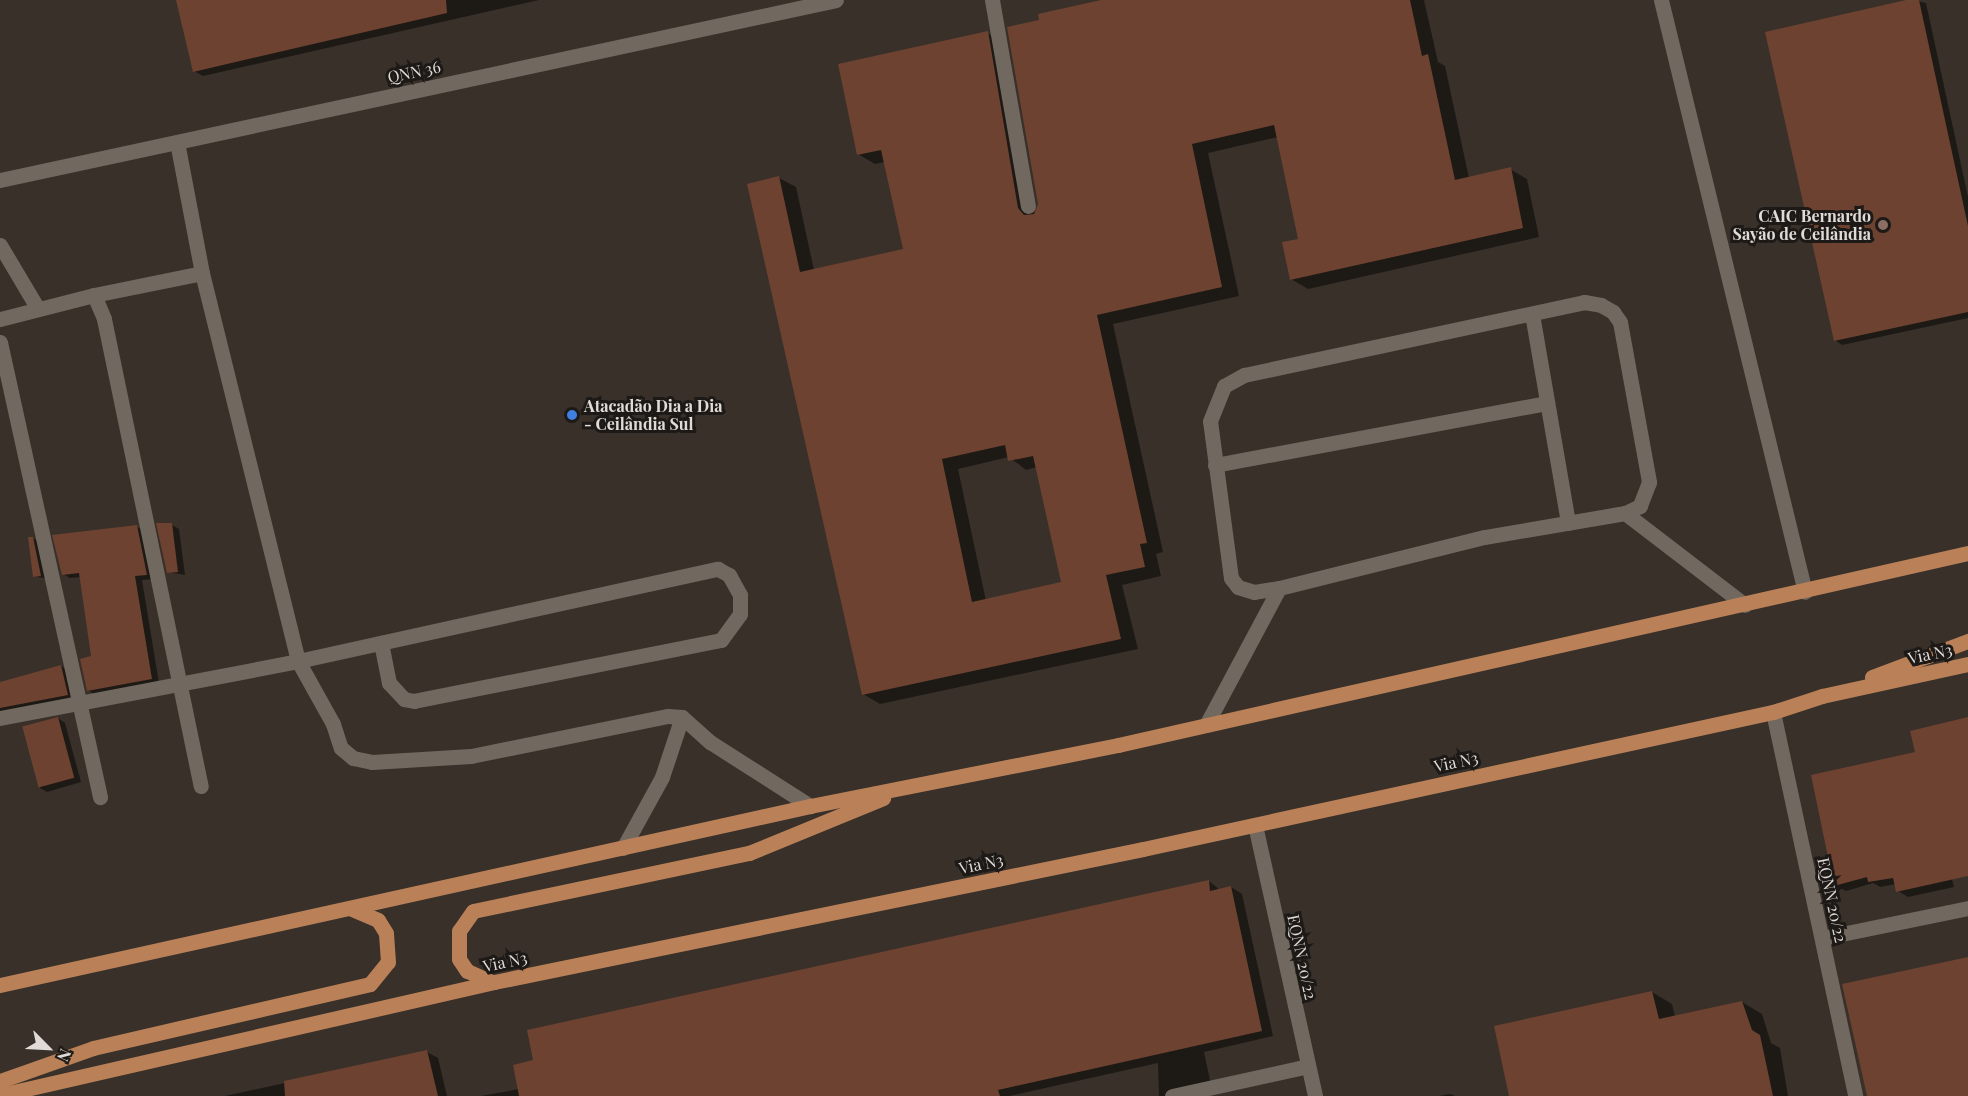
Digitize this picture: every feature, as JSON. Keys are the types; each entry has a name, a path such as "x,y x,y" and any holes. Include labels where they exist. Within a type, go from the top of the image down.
{"main road":[{"path":"0,985 810,806 1206,724 1805,592 1968,553"},
{"path":"1822,696 1968,641"},
{"name":"Via N3","path":"0,1095 494,982 1255,825 1773,712 1822,696 1968,664"},
{"path":"494,982 467,971 459,958 459,931 473,911 749,853 919,783"},
{"path":"0,1081 93,1048 370,984 387,962 386,933 378,920 351,909"}],"street":[{"name":"QNN 36","path":"0,180 778,6 836,0"},
{"path":"992,0 1028,206"},
{"path":"1661,0 1805,592"},
{"path":"177,142 202,273 298,662 333,724 341,748 353,758 372,762 471,756 668,716 682,717 710,742 810,806"},
{"path":"0,244 38,309"},
{"path":"0,319 94,295 202,273"},
{"path":"94,295 104,319 201,786"},
{"path":"1584,302 1601,305 1613,312 1620,322 1649,482 1640,506 1625,513 1484,537 1279,588 1254,592 1238,587 1231,578 1210,421 1215,403 1224,386 1244,375 1532,314 1584,302"},
{"path":"1532,314 1568,523"},
{"path":"0,342 100,797"},
{"path":"1215,465 1547,403"},
{"path":"1625,513 1745,605"},
{"path":"0,718 298,662 718,569 729,575 740,595 740,614 721,639 414,701 404,699 389,683 381,644"},
{"path":"1206,724 1279,588"},
{"name":"EQNN 20/22","path":"1773,712 1855,1096"},
{"path":"623,848 662,777 682,717"},
{"name":"EQNN 20/22","path":"1255,825 1315,1096"},
{"path":"1822,938 1968,908"},
{"path":"1172,1096 1308,1066"}],"building":[{"path":"176,0 446,0 447,13 193,72"},
{"path":"1101,0 1410,0 1422,56 1428,54 1455,180 1511,167 1523,228 1290,280 1282,242 1298,239 1274,125 1192,144 1222,287 1097,315 1147,543 1140,544 1145,567 1106,575 1121,639 862,695 747,184 779,176 800,272 903,249 881,150 857,155 838,64 988,31 1018,208 1024,215 1034,214 1038,204 1007,27 1039,20 1038,14","holes":["1005,445 1008,461 1033,456 1061,582 972,602 942,459"]},
{"name":"CAIC Bernardo Sayão de Ceilândia","path":"1906,0 1919,0 1968,226 1968,312 1834,341 1765,32"},
{"path":"156,523 172,523 178,572 167,573"},
{"path":"137,525 147,575 135,576 152,679 87,691 80,659 91,656 79,573 62,575 52,535"},
{"path":"28,537 33,537 41,576 33,577"},
{"path":"61,665 68,695 0,708 0,682"},
{"path":"58,717 74,778 39,787 22,727"},
{"path":"1968,717 1968,876 1896,892 1893,878 1868,882 1867,877 1834,886 1811,775 1915,752 1910,731"},
{"path":"1209,880 1210,891 1231,886 1262,1031 998,1090 1000,1096 519,1096 513,1065 533,1060 527,1030"},
{"path":"1968,957 1968,1096 1867,1096 1842,984"},
{"path":"1652,991 1659,1019 1742,1001 1752,1030 1760,1035 1773,1096 1509,1096 1494,1026"},
{"path":"427,1050 438,1096 285,1096 284,1081"}],"place":[{"name":"CAIC Bernardo Sayão de Ceilândia","path":"1883,225"},
{"name":"Atacadão Dia a Dia - Ceilândia Sul","path":"572,415"}]}
